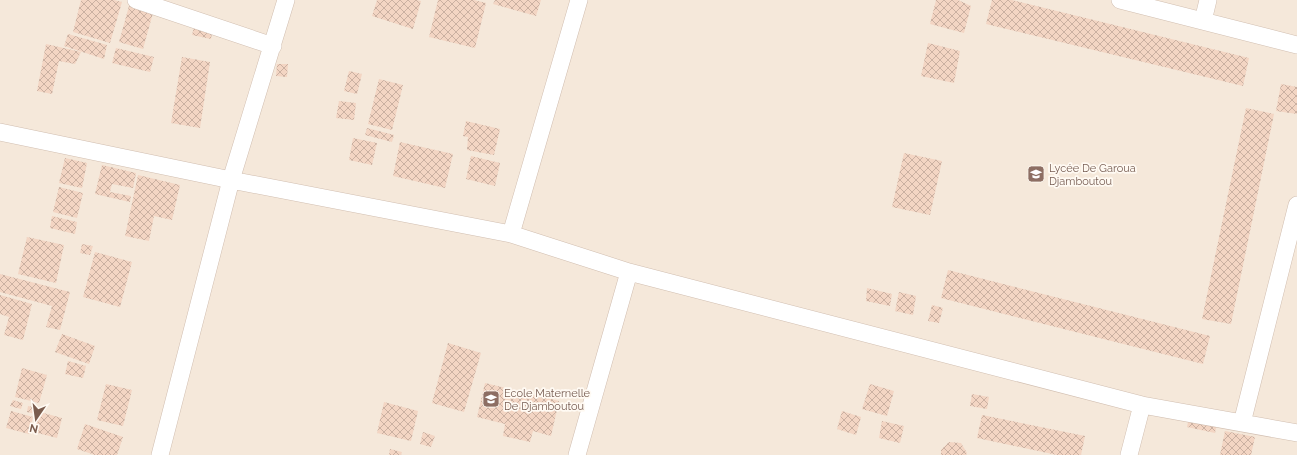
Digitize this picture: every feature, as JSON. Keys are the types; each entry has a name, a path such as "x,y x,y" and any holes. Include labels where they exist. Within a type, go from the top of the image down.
{"street":[{"path":"136,0 273,46"},
{"path":"160,455 231,180 286,0"},
{"path":"511,234 579,0"},
{"path":"1120,0 1297,45"},
{"path":"1203,21 1208,0"},
{"path":"0,132 231,180 511,234 629,272 1142,405 1297,434"},
{"path":"1242,423 1297,205"},
{"path":"577,455 629,272"},
{"path":"1129,455 1142,405"}],"shaded area":[{"path":"0,0 1297,0 1297,455 0,455"}],"building":[{"path":"81,0 114,0 122,2 110,43 73,32"},
{"path":"377,0 421,1 413,29 372,16"},
{"path":"438,0 474,0 486,3 475,48 429,37"},
{"path":"495,0 541,0 536,16 493,4"},
{"path":"936,0 958,0 971,6 964,33 930,24"},
{"path":"992,0 1012,0 1249,58 1243,86 986,24"},
{"path":"129,6 153,13 143,49 119,42"},
{"path":"195,23 213,27 211,39 192,35"},
{"path":"68,34 107,45 104,59 64,46"},
{"path":"928,43 960,51 954,83 921,76"},
{"path":"46,44 81,52 75,64 59,61 52,94 37,91"},
{"path":"116,48 154,57 150,72 112,63"},
{"path":"182,57 210,62 200,128 171,123"},
{"path":"277,64 288,64 287,77 276,76"},
{"path":"349,71 362,74 357,94 344,91"},
{"path":"379,79 403,85 392,130 368,124"},
{"path":"1281,84 1297,87 1297,114 1276,111"},
{"path":"339,101 356,103 354,120 336,118"},
{"path":"1246,108 1274,114 1231,324 1202,319"},
{"path":"466,121 500,129 494,155 467,150 468,137 463,136"},
{"path":"367,128 394,135 392,142 365,135"},
{"path":"353,138 377,143 372,165 349,160"},
{"path":"400,142 453,154 445,188 393,176"},
{"path":"904,153 942,161 930,215 892,207"},
{"path":"471,156 500,163 495,186 466,179"},
{"path":"65,158 87,163 82,188 59,183"},
{"path":"102,165 136,173 133,188 112,184 110,192 131,196 130,202 95,194"},
{"path":"138,175 180,185 172,220 154,216 149,241 125,236"},
{"path":"59,187 83,193 77,218 53,212"},
{"path":"52,216 77,222 75,234 50,228"},
{"path":"27,237 64,245 56,283 18,274"},
{"path":"82,244 93,246 90,255 80,253"},
{"path":"95,252 132,262 120,307 83,297"},
{"path":"948,270 1210,336 1203,364 941,298"},
{"path":"0,274 70,292 60,330 46,327 52,306 0,292"},
{"path":"867,288 892,294 890,306 866,301"},
{"path":"899,292 916,296 913,315 895,311"},
{"path":"0,295 32,304 23,340 4,335 9,317 0,314"},
{"path":"932,305 943,308 939,323 928,321"},
{"path":"62,334 95,346 89,364 55,352"},
{"path":"448,343 481,353 464,412 432,403"},
{"path":"68,361 86,366 83,378 65,374"},
{"path":"22,368 47,375 39,403 15,397"},
{"path":"485,383 559,401 551,436 533,431 530,442 503,436 505,424 477,417"},
{"path":"106,384 132,390 123,426 97,420"},
{"path":"870,384 894,391 887,416 862,409"},
{"path":"972,394 989,397 987,409 970,406"},
{"path":"13,400 23,403 21,409 10,406"},
{"path":"384,402 418,411 411,441 377,433"},
{"path":"28,406 37,408 36,414 27,412"},
{"path":"11,411 33,417 29,434 6,428"},
{"path":"842,411 861,417 856,435 837,429"},
{"path":"40,412 62,418 57,438 34,432"},
{"path":"982,415 1085,436 1081,455 1057,455 977,438"},
{"path":"1189,417 1217,423 1215,433 1187,427"},
{"path":"882,421 904,426 900,443 879,438"},
{"path":"85,424 123,437 117,455 95,455 77,449"},
{"path":"1225,431 1255,437 1251,455 1220,455"},
{"path":"423,432 435,436 431,447 420,444"},
{"path":"949,442 961,443 967,453 966,455 941,455 941,450"},
{"path":"390,449 402,452 401,455 389,455"}],"place":[{"name":"Lycée De Garoua Djamboutou","path":"1036,174"},
{"name":"Ecole Maternelle De Djamboutou","path":"491,399"}]}
